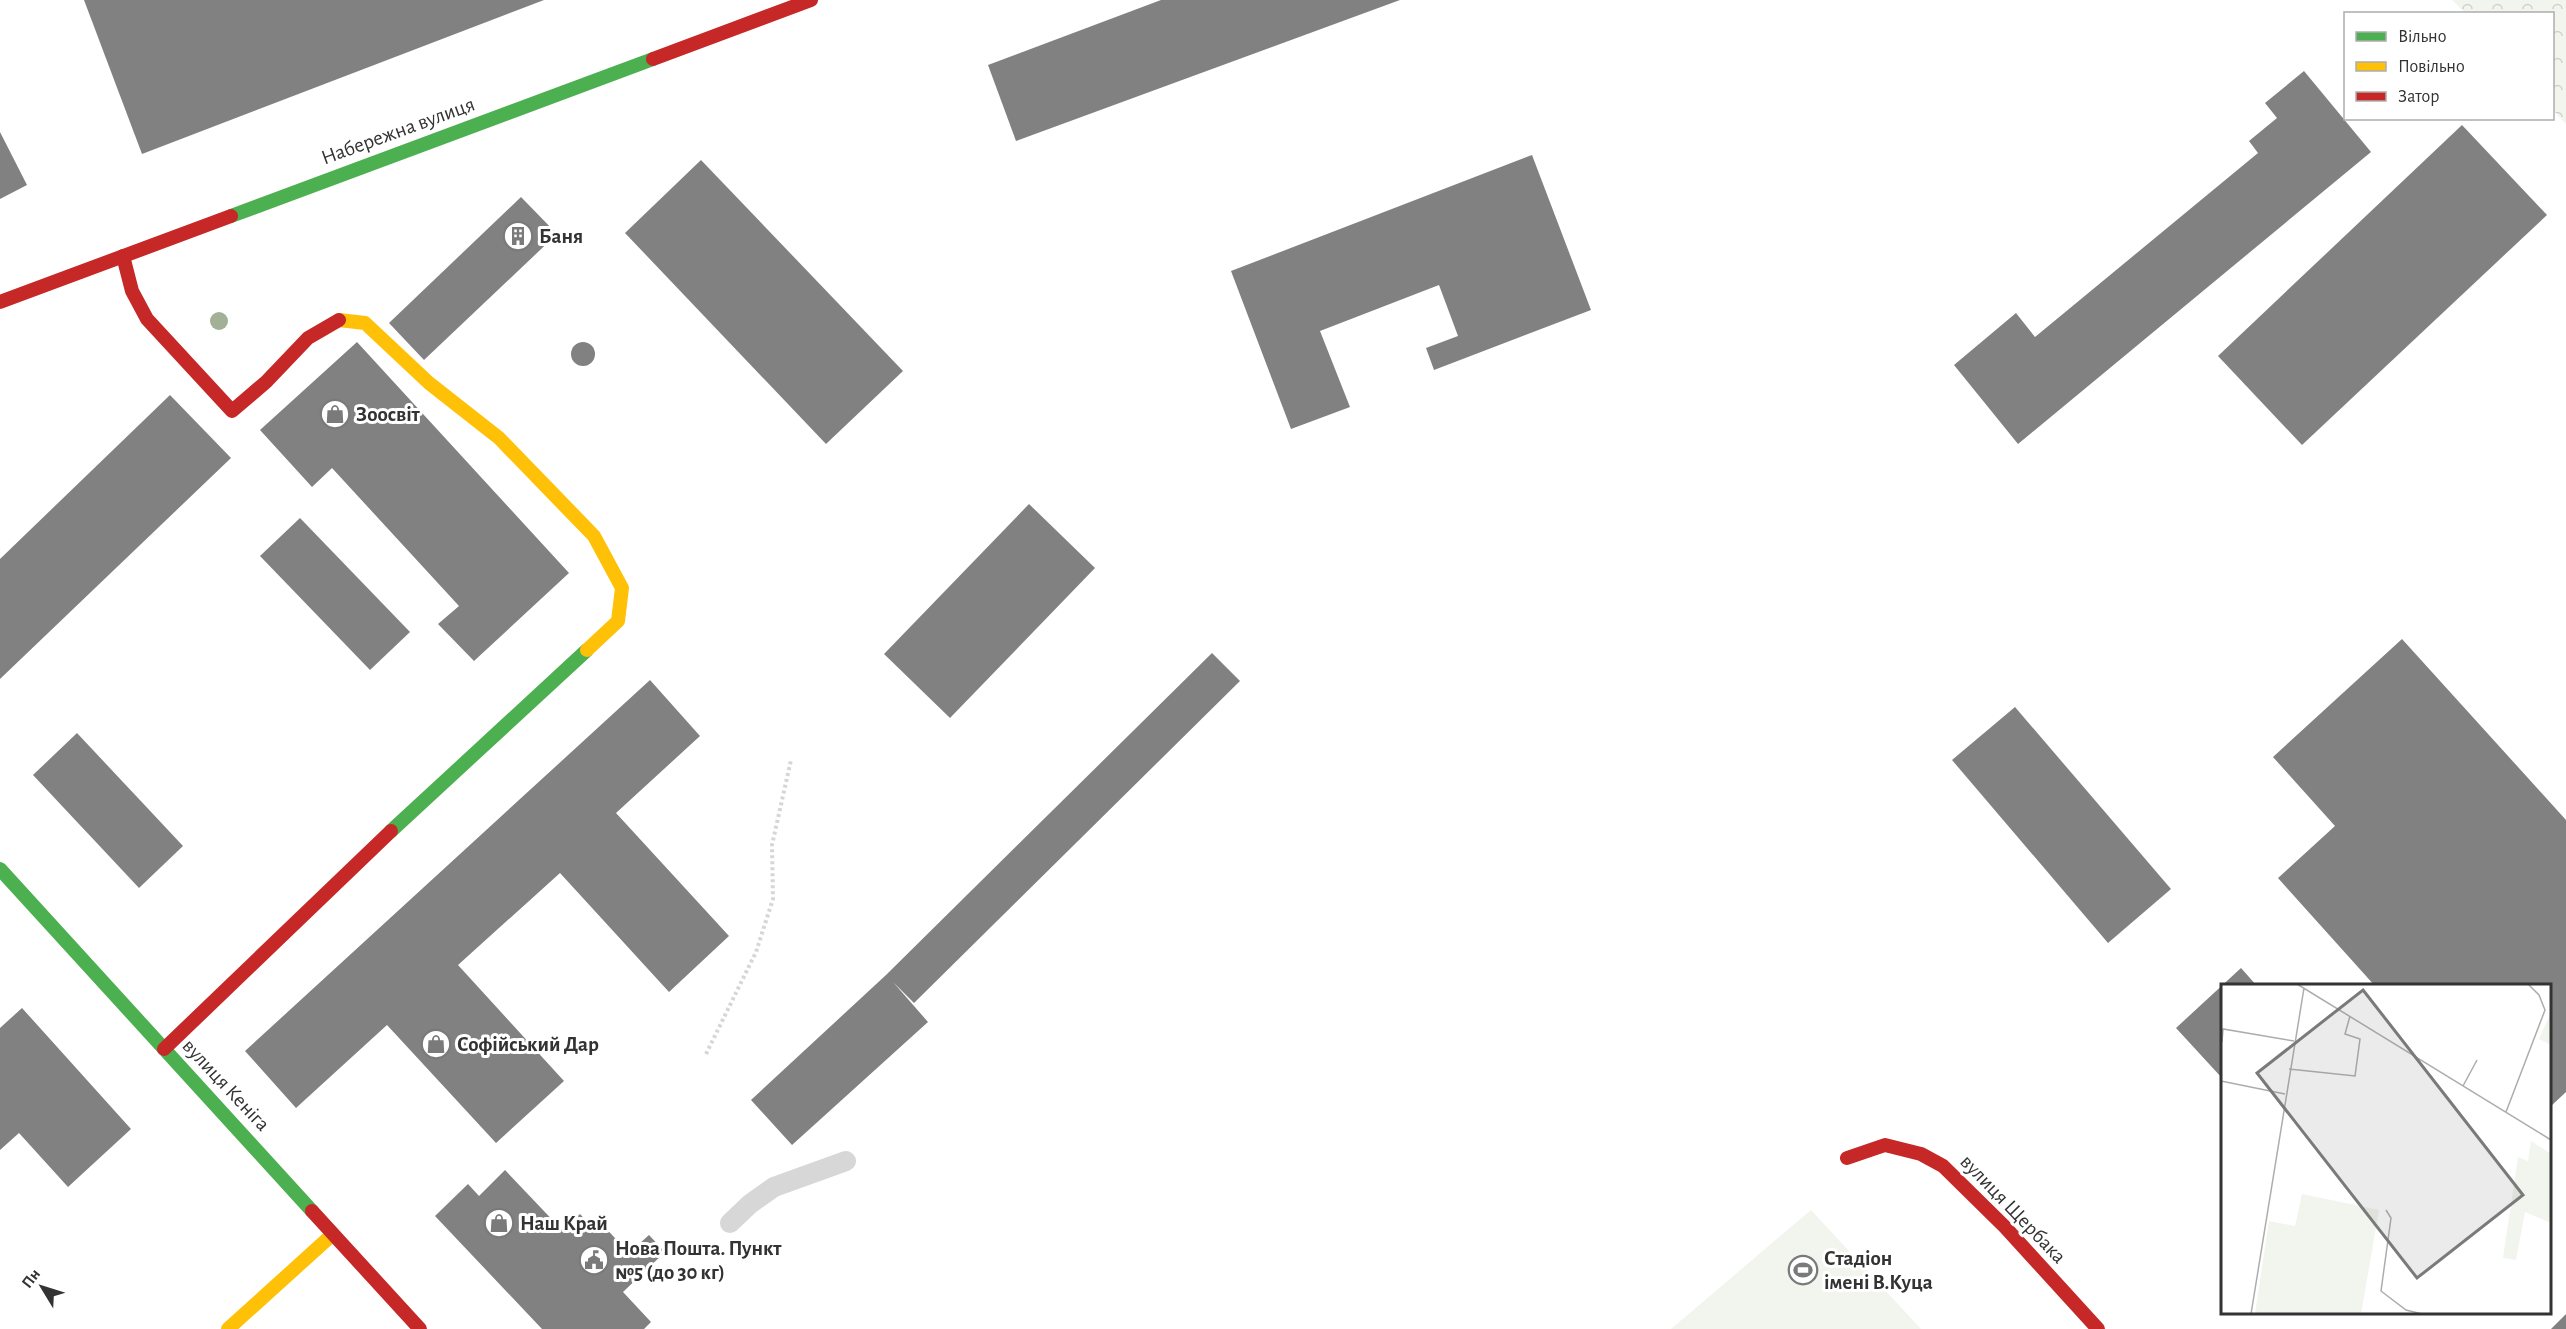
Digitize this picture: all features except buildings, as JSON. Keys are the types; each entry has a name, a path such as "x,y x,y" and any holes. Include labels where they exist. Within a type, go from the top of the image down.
{"street":[{"name":"Набережна вулиця","path":"0,302 811,0"},
{"path":"123,256 132,291 147,319 232,411 266,382 308,338 338,320 365,323 429,383 499,438 594,536 622,588 618,621 438,785 164,1049"},
{"name":"вулиця Кеніга","path":"0,869 420,1329"},
{"name":"вулиця Щербака","path":"1847,1158 1885,1145 1921,1154 1943,1166 2005,1227 2098,1329"},
{"path":"228,1329 333,1234"}],"lane":[{"path":"730,1223 750,1204 774,1187 846,1161"}],"path":[{"path":"706,1054 756,952 773,899 772,845 791,760"}],"green space":[{"path":"2452,0 2566,0 2566,124 2554,111 2554,12 2464,12"},
{"name":"Стадіон імені В.Куца","path":"1811,1210 1921,1329 1671,1329"}],"traffic: fast":[{"path":"231,216 653,59"},
{"path":"391,831 587,650"},
{"path":"0,869 312,1211"}],"traffic: slow":[{"path":"339,320 365,323 429,383 499,438 594,536 622,588 618,621 587,650"},
{"path":"228,1329 333,1234"}],"traffic: jam":[{"path":"653,59 811,0"},
{"path":"0,302 231,216"},
{"path":"123,256 132,291 147,319 232,411 266,382 308,338 339,320"},
{"path":"164,1049 391,831"},
{"path":"1847,1158 1885,1145 1921,1154 1943,1166 2005,1227 2098,1329"},
{"path":"312,1211 420,1329"}],"place":[{"name":"Баня","path":"518,236"},
{"name":"Зоосвіт","path":"335,414"},
{"name":"Софійський Дар","path":"436,1044"},
{"name":"Наш Край","path":"499,1223"},
{"name":"Нова Пошта. Пункт №5 (до 30 кг)","path":"594,1260"},
{"name":"Стадіон імені В.Куца","path":"1803,1270"}]}
